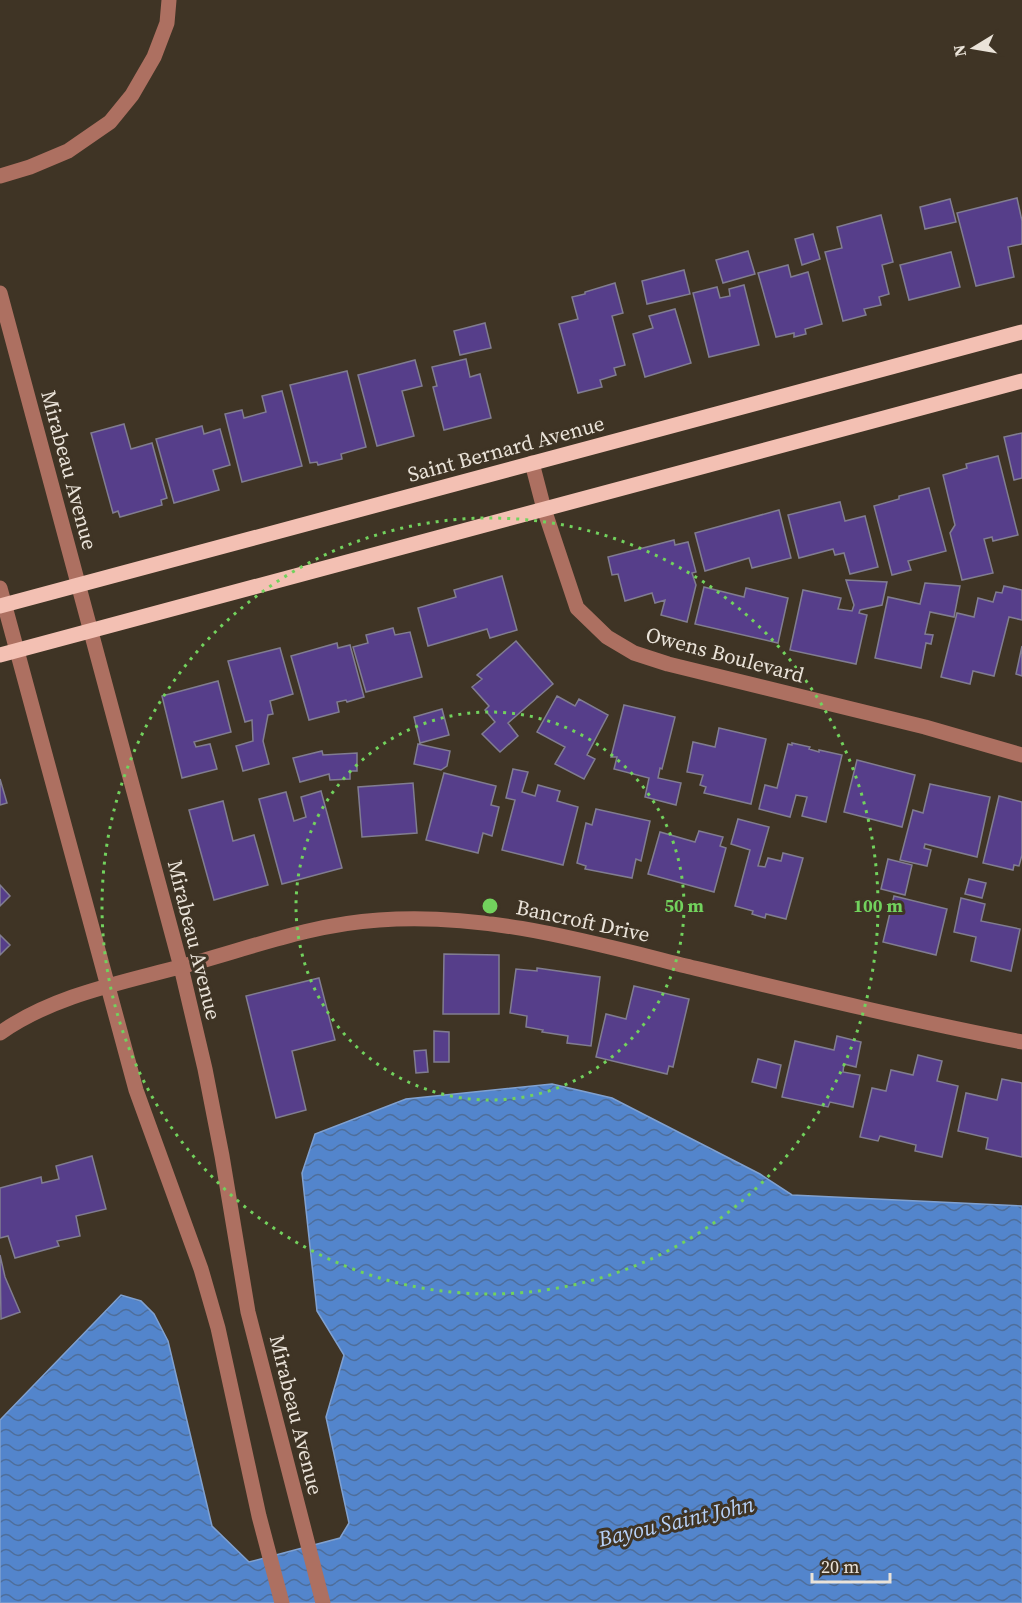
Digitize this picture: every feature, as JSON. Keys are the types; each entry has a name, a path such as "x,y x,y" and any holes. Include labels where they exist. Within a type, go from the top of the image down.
{"main road":[{"name":"Saint Bernard Avenue","path":"2,606 1022,332"},
{"path":"0,654 1022,381"}],"street":[{"path":"0,176 30,167 68,151 110,122 132,95 154,57 167,23 170,0"},
{"name":"Mirabeau Avenue","path":"0,293 181,967 214,1113 248,1312 323,1603"},
{"name":"Owens Boulevard","path":"532,464 544,509 577,608 607,636 634,653 668,664 925,727 1022,755"},
{"path":"0,588 2,606 17,650 136,1090 201,1269 218,1328 259,1516 282,1603"},
{"name":"Bancroft Drive","path":"0,1033 51,1004 107,986 317,929 376,920 425,918 488,923 563,936 927,1024 1022,1042"}],"water":[{"name":"Bayou Saint John","path":"552,1084 612,1098 760,1174 792,1195 1022,1206 1022,1603 0,1603 0,1420 121,1295 141,1301 154,1314 168,1341 212,1526 249,1562 340,1538 349,1523 326,1417 344,1355 317,1311 302,1173 315,1134 406,1099"}],"building":[{"path":"1017,198 1022,221 1022,244 1008,247 1014,277 976,286 957,213"},
{"path":"950,199 956,222 925,229 920,207"},
{"path":"881,215 893,262 882,265 889,294 879,297 881,305 864,309 866,315 843,321 825,252 842,248 837,227"},
{"path":"813,234 820,259 802,265 795,239"},
{"path":"748,251 755,274 723,283 716,260"},
{"path":"951,252 960,287 909,300 900,265"},
{"path":"788,265 791,277 808,272 822,324 805,329 806,334 794,337 794,333 776,337 758,273"},
{"path":"684,270 690,294 647,304 642,281"},
{"path":"615,283 623,313 612,316 625,365 614,368 616,375 600,380 602,387 578,393 559,324 578,319 572,297"},
{"path":"744,285 759,345 709,357 693,293 717,287 720,298 730,296 729,289"},
{"path":"675,309 691,363 645,377 633,334 653,328 649,316"},
{"path":"485,323 491,348 460,355 454,331"},
{"path":"466,359 470,377 480,374 491,418 444,430 433,387 437,386 432,367"},
{"path":"415,360 422,386 402,391 414,436 377,446 358,375"},
{"path":"347,371 366,447 341,454 342,459 318,465 317,462 310,463 290,385"},
{"path":"282,391 302,466 242,482 225,414 242,410 244,418 266,412 262,396"},
{"path":"124,424 131,449 152,443 167,498 161,500 162,505 120,517 118,511 113,513 91,433"},
{"path":"202,426 204,434 220,429 230,465 213,470 219,490 174,503 156,439"},
{"path":"1022,433 1022,478 1014,480 1004,437"},
{"path":"998,456 1018,535 993,541 992,537 984,539 993,573 962,580 950,533 955,525 943,475 967,468 966,464"},
{"path":"929,488 946,551 908,561 911,570 892,575 874,506"},
{"path":"840,502 845,521 865,516 878,567 850,574 844,553 835,555 833,549 799,558 788,515"},
{"path":"779,510 791,558 752,568 749,558 705,571 695,533"},
{"path":"674,540 675,545 688,542 696,572 692,573 696,585 687,622 661,615 665,600 655,603 652,593 625,601 618,574 612,575 608,557"},
{"path":"502,576 517,630 490,638 487,629 428,646 418,608 456,597 454,590"},
{"path":"846,580 887,582 882,605 860,610 859,613 867,615 856,664 790,650 803,590 841,598 838,609 852,611 854,605"},
{"path":"925,583 960,586 954,617 930,612 925,634 933,635 931,644 926,643 921,668 875,658 888,597 920,604"},
{"path":"1004,586 1022,590 1022,620 1009,617 994,676 973,671 970,684 941,677 957,613 974,617 978,598 993,602 996,592 1002,593"},
{"path":"704,587 744,597 746,588 788,598 778,643 695,624"},
{"path":"393,628 395,635 410,632 422,677 366,692 353,647 368,643 366,635"},
{"path":"516,641 553,684 508,723 518,736 500,752 482,734 495,722 485,710 489,706 472,687 482,679 477,675"},
{"path":"337,643 338,648 350,645 364,697 347,702 346,700 337,702 339,712 309,720 291,656"},
{"path":"1022,646 1022,676 1016,674"},
{"path":"280,648 293,694 270,701 273,714 268,715 263,741 269,764 243,771 236,746 253,741 252,720 245,722 228,661"},
{"path":"218,681 231,732 194,742 196,747 210,744 217,769 182,778 162,696"},
{"path":"557,696 575,706 579,699 608,715 587,755 595,759 584,779 555,764 565,747 537,732"},
{"path":"624,705 675,717 658,778 681,783 676,805 645,797 649,778 614,769 617,757 611,757"},
{"path":"442,709 449,735 420,743 414,717"},
{"path":"719,728 766,739 751,804 704,793 706,787 700,785 703,775 687,772 693,742 715,747"},
{"path":"792,743 810,747 809,749 819,752 819,750 842,755 826,822 802,816 807,797 796,795 790,817 759,809 765,785 777,788 788,744 792,745"},
{"path":"418,744 450,751 447,766 441,770 414,764"},
{"path":"322,751 323,755 357,753 357,771 350,771 350,779 330,780 329,774 300,782 293,758"},
{"path":"857,760 915,775 902,827 844,812"},
{"path":"513,769 528,772 522,792 535,796 538,785 560,791 557,801 578,807 563,865 502,850 515,800 506,798"},
{"path":"444,773 496,786 491,805 499,807 492,836 483,833 478,853 426,840"},
{"path":"0,779 7,803 0,805"},
{"path":"413,783 417,833 362,837 358,787"},
{"path":"930,784 990,797 977,857 925,844 924,848 931,850 927,866 900,860 913,810 923,813"},
{"path":"321,791 342,868 282,884 259,799 286,792 294,821 306,817 301,797"},
{"path":"999,796 1022,802 1022,855 1019,866 1014,865 1013,870 983,863"},
{"path":"223,801 233,841 254,835 268,885 214,900 189,810"},
{"path":"596,809 650,821 641,861 636,859 632,878 585,869 586,866 577,863 586,823 592,825"},
{"path":"738,819 769,827 758,866 765,867 768,858 781,861 783,853 803,858 786,919 766,914 765,918 752,914 753,911 735,906 750,850 731,844"},
{"path":"699,831 723,837 720,846 726,848 714,892 648,874 660,832 695,842"},
{"path":"888,859 912,865 905,895 881,889"},
{"path":"969,879 986,883 982,898 965,894"},
{"path":"0,885 10,896 0,906"},
{"path":"894,896 947,909 936,955 883,942"},
{"path":"961,898 985,904 981,921 1020,929 1011,971 971,961 976,937 954,932"},
{"path":"0,935 10,945 0,955"},
{"path":"444,954 499,955 499,1014 443,1014"},
{"path":"537,968 600,977 591,1046 567,1043 568,1036 526,1027 527,1016 510,1013 516,969 537,971"},
{"path":"319,978 335,1040 292,1051 306,1110 276,1118 246,996"},
{"path":"634,986 689,999 673,1067 669,1066 667,1074 596,1057 606,1014 626,1019"},
{"path":"434,1031 449,1032 449,1062 434,1062"},
{"path":"837,1036 861,1042 856,1067 844,1064 843,1072 860,1075 853,1107 830,1102 828,1107 782,1097 795,1041 834,1050"},
{"path":"426,1050 428,1072 416,1073 414,1051"},
{"path":"918,1055 942,1061 937,1081 958,1086 942,1157 915,1151 916,1145 880,1136 878,1141 860,1137 872,1088 886,1091 891,1070 913,1075"},
{"path":"758,1059 781,1065 776,1088 752,1082"},
{"path":"1002,1079 1022,1083 1022,1157 986,1149 988,1138 958,1131 966,1093 997,1100"},
{"path":"92,1156 106,1209 76,1216 80,1236 57,1241 59,1246 15,1258 8,1236 0,1238 0,1188 41,1177 42,1183 59,1179 56,1166"},
{"path":"0,1255 5,1277 20,1312 1,1319"}]}
